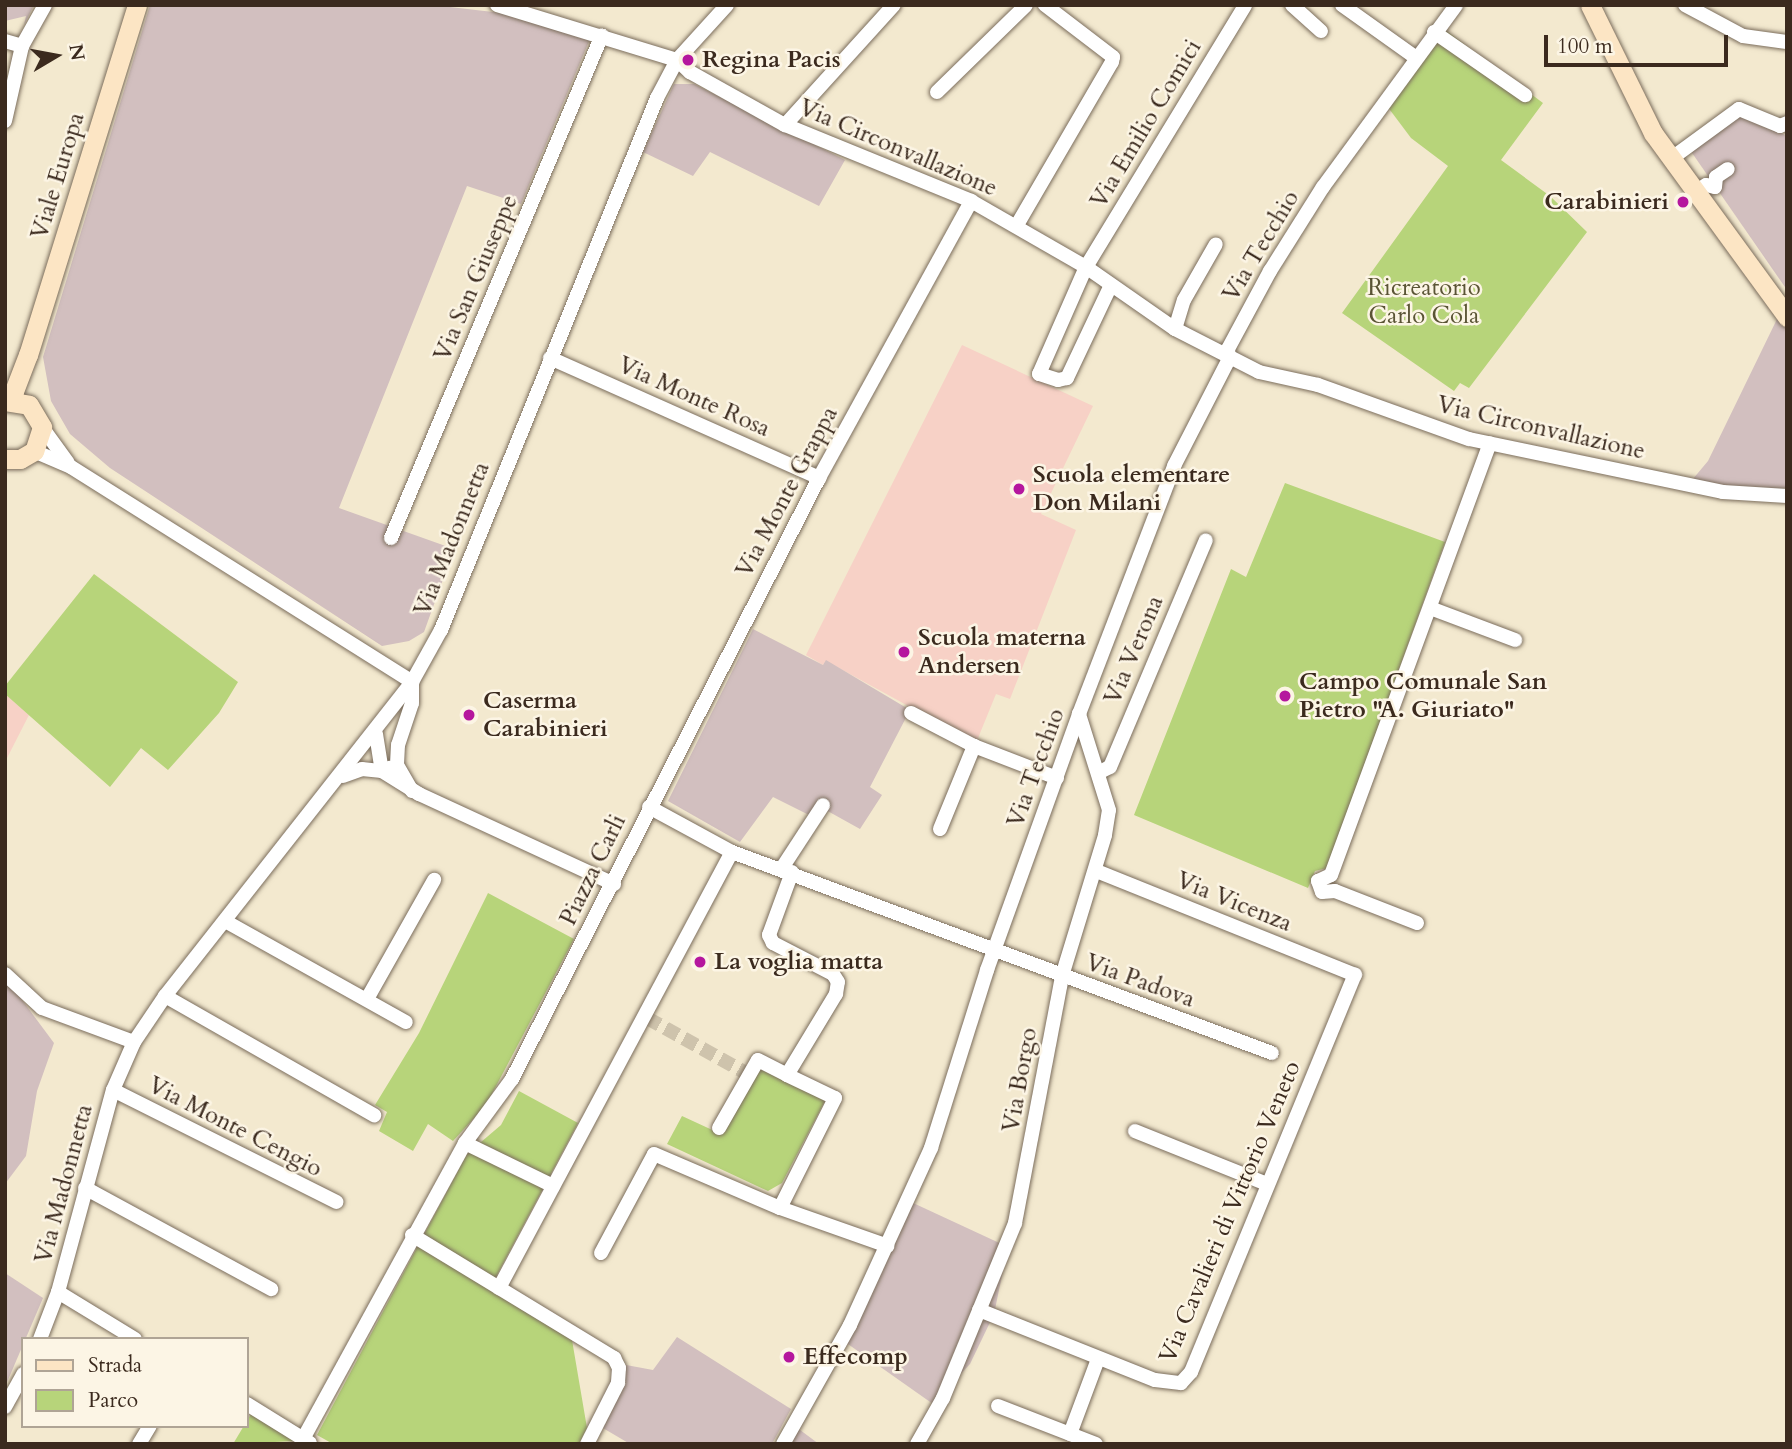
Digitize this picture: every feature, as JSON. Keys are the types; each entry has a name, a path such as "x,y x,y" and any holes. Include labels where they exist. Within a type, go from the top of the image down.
{"main road":[{"path":"1590,5 1653,133 1672,158 1711,181 1787,317"},
{"name":"Viale Europa","path":"5,401 136,8"},
{"name":"Viale Europa","path":"19,365 28,382 39,419"},
{"path":"5,401 21,401 39,419 34,451 7,462"}],"street":[{"path":"5,121 22,46 45,5"},
{"path":"497,5 531,9 677,61"},
{"name":"Via Madonnetta","path":"41,1337 58,1292 113,1090 134,1042 165,996 376,734 412,682 441,630 550,358 677,61 727,5"},
{"path":"785,125 894,5"},
{"path":"937,92 1026,5"},
{"path":"1017,225 1113,57 1045,5"},
{"name":"Via Emilio Comici","path":"1086,267 1245,5"},
{"path":"1292,5 1321,31"},
{"path":"1342,5 1415,57"},
{"name":"Via Tecchio","path":"783,1444 888,1246 931,1148 994,950 1079,714 1174,466 1229,359 1228,349 1269,271 1415,57 1456,5"},
{"path":"1685,5 1743,36 1787,42"},
{"path":"1434,32 1525,95"},
{"name":"Via San Giuseppe","path":"391,538 602,35"},
{"path":"5,41 22,46"},
{"name":"Via Circonvallazione","path":"677,61 690,72 785,125 971,201 1017,225 1086,267 1175,329 1229,359 1490,443 1697,487 1787,496"},
{"path":"1672,158 1739,109 1780,126 1787,123"},
{"name":"Via Monte Grappa","path":"649,807 819,478 971,201"},
{"path":"1175,329 1184,300 1216,244"},
{"path":"1086,267 1039,374 1058,380 1066,378 1111,285"},
{"name":"Via Monte Rosa","path":"550,358 819,478"},
{"path":"39,419 71,467"},
{"path":"1417,923 1335,891 1322,892 1318,881 1331,875 1490,443"},
{"path":"34,451 71,467 412,682 412,703 398,745 397,765 412,791"},
{"name":"Via Verona","path":"1098,772 1110,767 1206,540"},
{"path":"1430,608 1515,640"},
{"path":"911,713 974,746 1057,778"},
{"name":"Via Borgo","path":"918,1444 943,1398 1015,1223 1062,976 1096,871 1109,810 1079,714"},
{"path":"376,734 382,771 412,791 614,884"},
{"path":"940,830 974,746"},
{"path":"341,777 362,769 382,771 397,765"},
{"path":"787,1075 836,994 838,982 833,974 772,943 769,935 787,870 823,805"},
{"name":"Piazza Carli","path":"307,1441 412,1235 465,1143 512,1079 614,884 649,807 732,852 787,870"},
{"path":"499,1288 647,1018 732,852"},
{"name":"Via Padova","path":"787,870 1272,1053"},
{"name":"Via Vicenza","path":"1096,871 1355,975"},
{"path":"367,999 434,880"},
{"path":"225,921 406,1022"},
{"path":"5,974 42,1008 134,1042"},
{"name":"Via Cavalieri di Vittorio Veneto","path":"979,1310 1155,1380 1181,1383 1191,1371 1355,975"},
{"path":"165,996 374,1115"},
{"path":"719,1128 758,1060 835,1098 780,1208"},
{"name":"Via Monte Cengio","path":"113,1090 337,1202"},
{"path":"1135,1130 1267,1184"},
{"path":"465,1143 553,1186"},
{"path":"601,1253 654,1154 780,1208 888,1246"},
{"path":"85,1188 271,1289"},
{"path":"412,1235 614,1359 619,1368 618,1383 587,1444"},
{"path":"58,1292 132,1337"},
{"path":"1070,1434 1098,1359"},
{"path":"5,1408 21,1378"},
{"path":"248,1405 307,1441"},
{"path":"998,1406 1096,1444"},
{"path":"139,1444 149,1428"}],"shaded area":[{"path":"5,5 34,5 24,25 26,16 5,21"},
{"path":"150,5 433,5 528,16 592,34 521,204 467,186 339,508 454,549 424,632 409,641 382,646 110,468 70,434 51,401 43,357"},
{"path":"674,84 694,84 845,160 819,206 710,152 693,176 643,152"},
{"path":"1740,113 1787,136 1787,290 1690,150"},
{"path":"1778,317 1787,327 1787,487 1774,493 1687,486 1708,461"},
{"path":"962,345 1093,406 1041,514 1076,530 1010,699 996,694 976,743 826,661 823,665 806,655"},
{"path":"753,629 823,665 826,660 910,710 870,787 882,795 860,829 824,809 809,815 773,797 740,842 668,801"},
{"path":"5,694 29,715 5,762"},
{"path":"5,977 54,1043 37,1091 26,1156 5,1184"},
{"path":"911,1202 1008,1247 994,1314 970,1364 933,1404 845,1342"},
{"path":"5,1273 43,1298 26,1337 21,1337 21,1350 5,1387"},
{"path":"677,1337 791,1409 772,1444 630,1444 591,1421 614,1374 610,1362 653,1370"},
{"path":"796,1427 819,1444 786,1444"}],"green space":[{"name":"Ricreatorio Carlo Cola","path":"1444,29 1543,103 1501,160 1550,196 1587,232 1469,388 1460,383 1454,391 1342,313 1448,166 1411,138 1387,106"},
{"name":"Campo Comunale San Pietro \"A. Giuriato\"","path":"1285,483 1445,542 1327,868 1315,871 1308,888 1134,815 1231,569 1246,577"},
{"path":"94,574 238,682 219,713 168,770 141,748 110,787 5,694 5,686"},
{"path":"488,893 574,939 486,1105 453,1141 428,1124 413,1151 379,1131 387,1112 375,1105 419,1033"},
{"path":"757,1068 826,1099 782,1183 768,1191 667,1144 682,1116 721,1134"},
{"path":"519,1091 578,1123 489,1290 572,1340 587,1428 579,1444 333,1444 317,1435 467,1154 501,1125"},
{"path":"251,1414 296,1441 233,1444 243,1428 248,1428"}],"tunnel":[{"path":"647,1018 748,1074"}],"place":[{"name":"Regina Pacis","path":"688,60"},
{"name":"Carabinieri","path":"1683,202"},
{"name":"Scuola elementare Don Milani","path":"1019,489"},
{"name":"Scuola materna Andersen","path":"904,652"},
{"name":"Campo Comunale San Pietro \"A. Giuriato\"","path":"1285,696"},
{"name":"Caserma Carabinieri","path":"469,715"},
{"name":"La voglia matta","path":"700,962"},
{"name":"Effecomp","path":"789,1357"}]}
